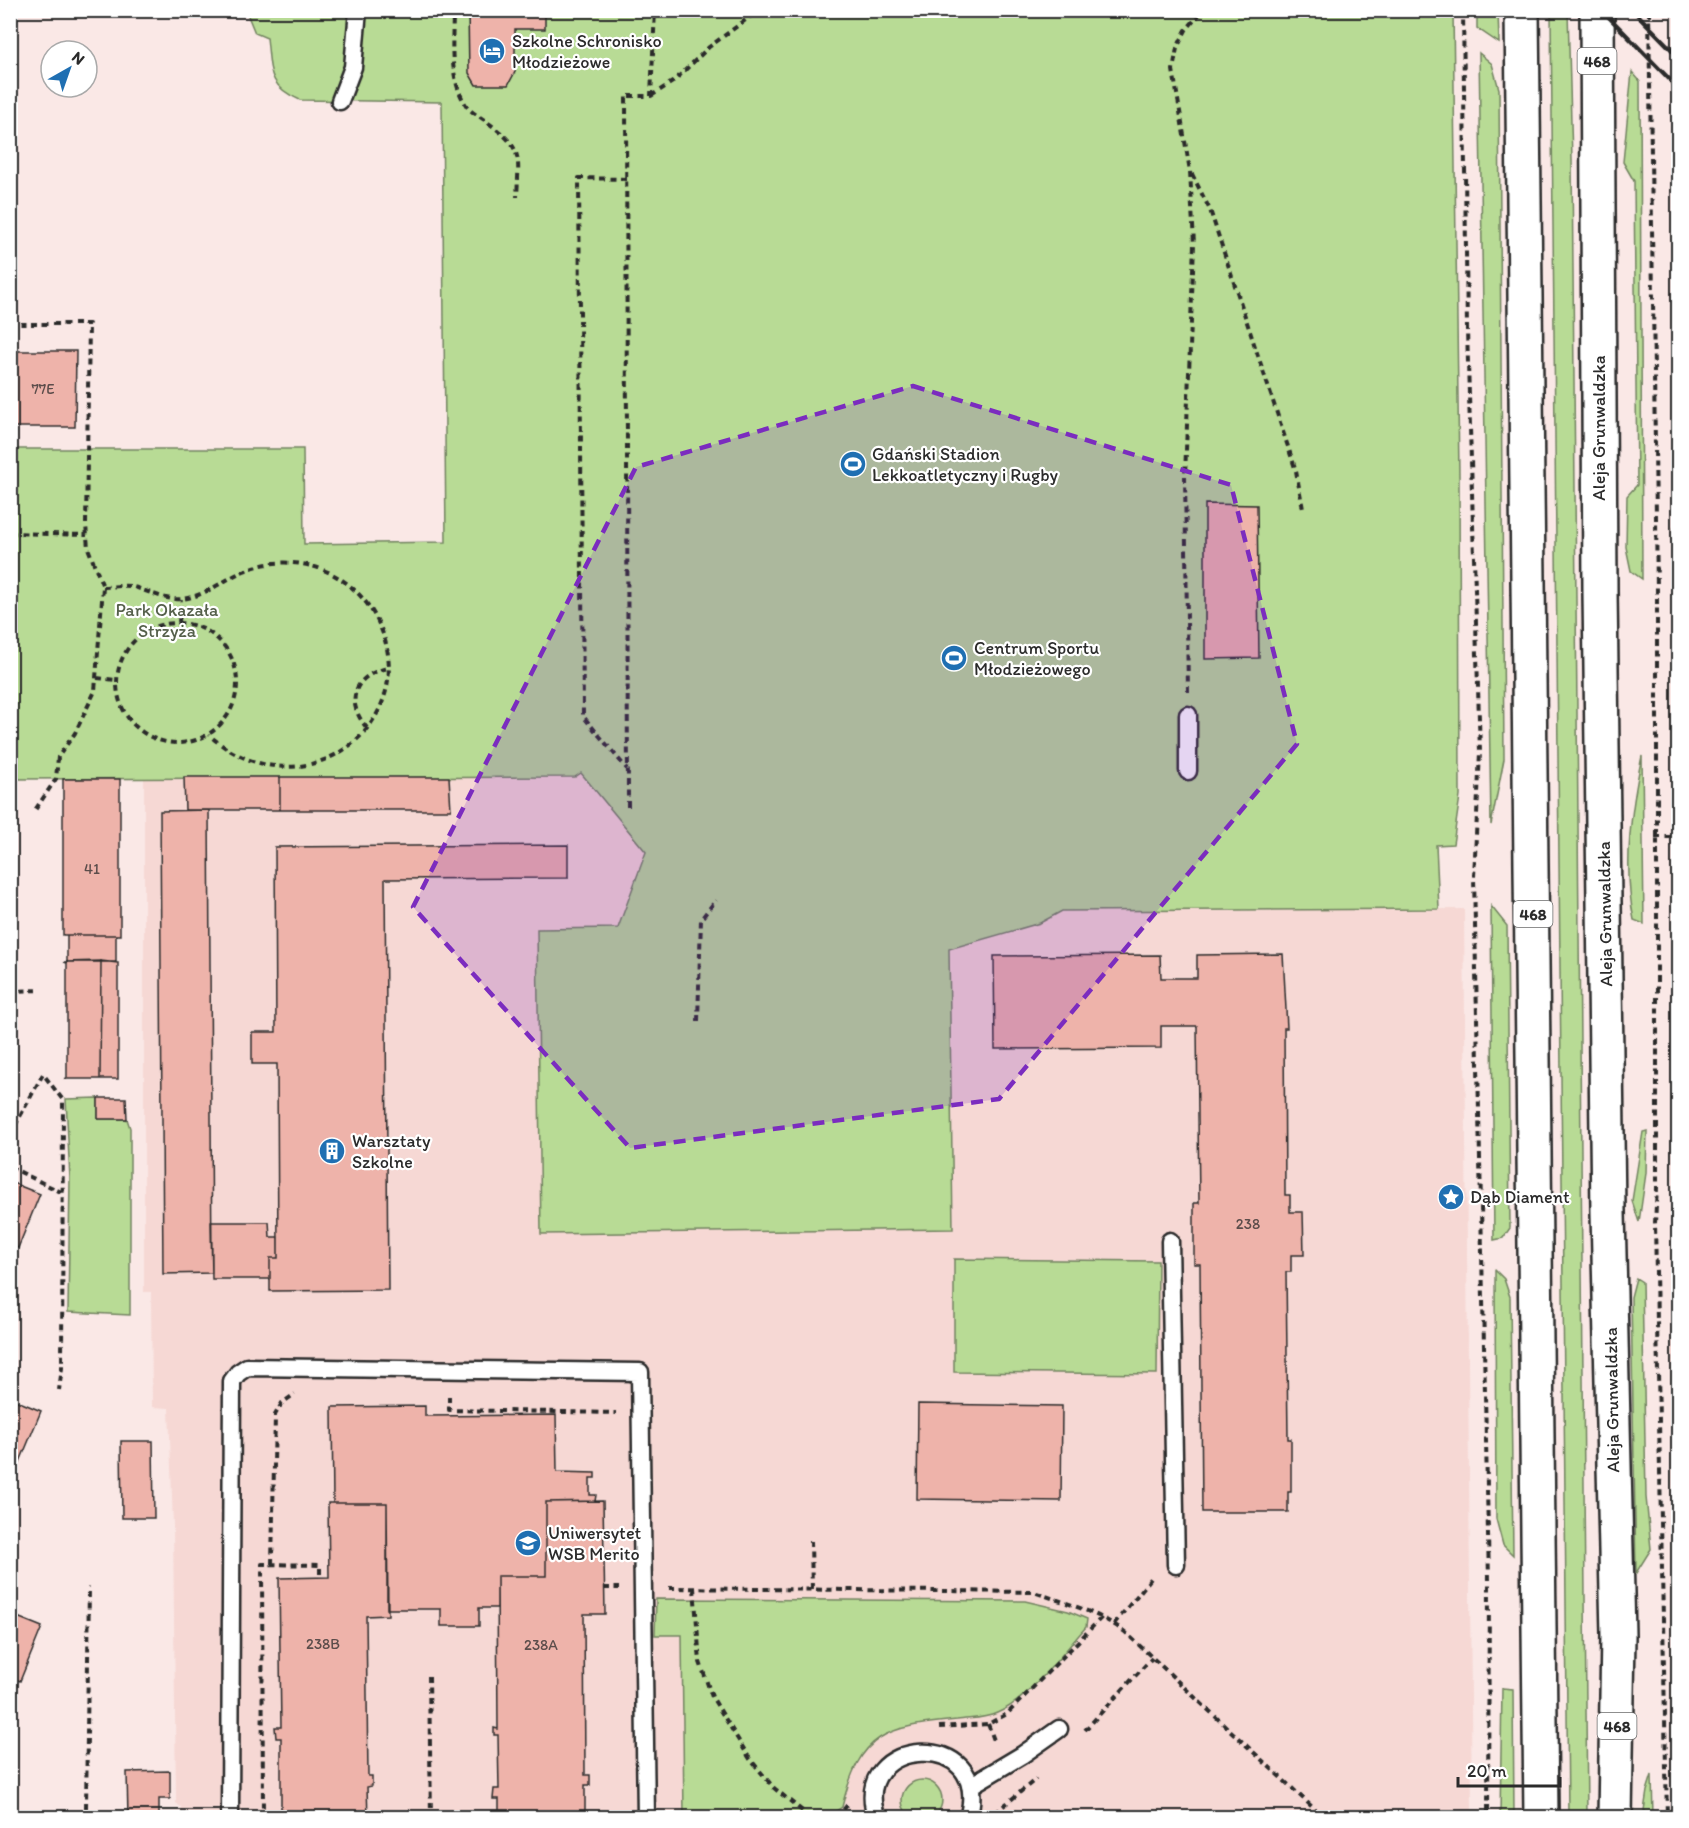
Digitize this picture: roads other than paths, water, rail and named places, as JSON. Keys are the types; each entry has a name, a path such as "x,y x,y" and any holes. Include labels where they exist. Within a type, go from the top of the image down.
{"main road":[{"name":"468","path":"1522,10 1541,1818"},
{"name":"Aleja Grunwaldzka","path":"1597,10 1600,603 1608,1212 1618,1635 1615,1818"}],"lane":[{"path":"340,101 353,68 358,10"},
{"path":"1188,715 1188,771"},
{"path":"1170,1240 1176,1565"},
{"path":"230,1818 232,1381 238,1373 248,1367 640,1372 646,1818"},
{"path":"970,1786 1022,1755 1059,1729"},
{"path":"877,1818 873,1799 876,1784 883,1770 894,1760 908,1753 923,1750 939,1753 958,1766 970,1786 972,1801 968,1818"}],"railway":[{"path":"1602,10 1678,88"},
{"path":"1633,10 1678,56"}],"place":[{"name":"Szkolne Schronisko Młodzieżowe","path":"492,51"},
{"name":"Gdański Stadion Lekkoatletyczny i Rugby","path":"853,464"},
{"name":"Centrum Sportu Młodzieżowego","path":"954,658"},
{"name":"Warsztaty Szkolne","path":"332,1151"},
{"name":"Dąb Diament","path":"1451,1197"},
{"name":"Uniwersytet WSB Merito","path":"528,1543"}],"park label":[{"name":"Park Okazała Strzyża","path":"167,620"}]}
